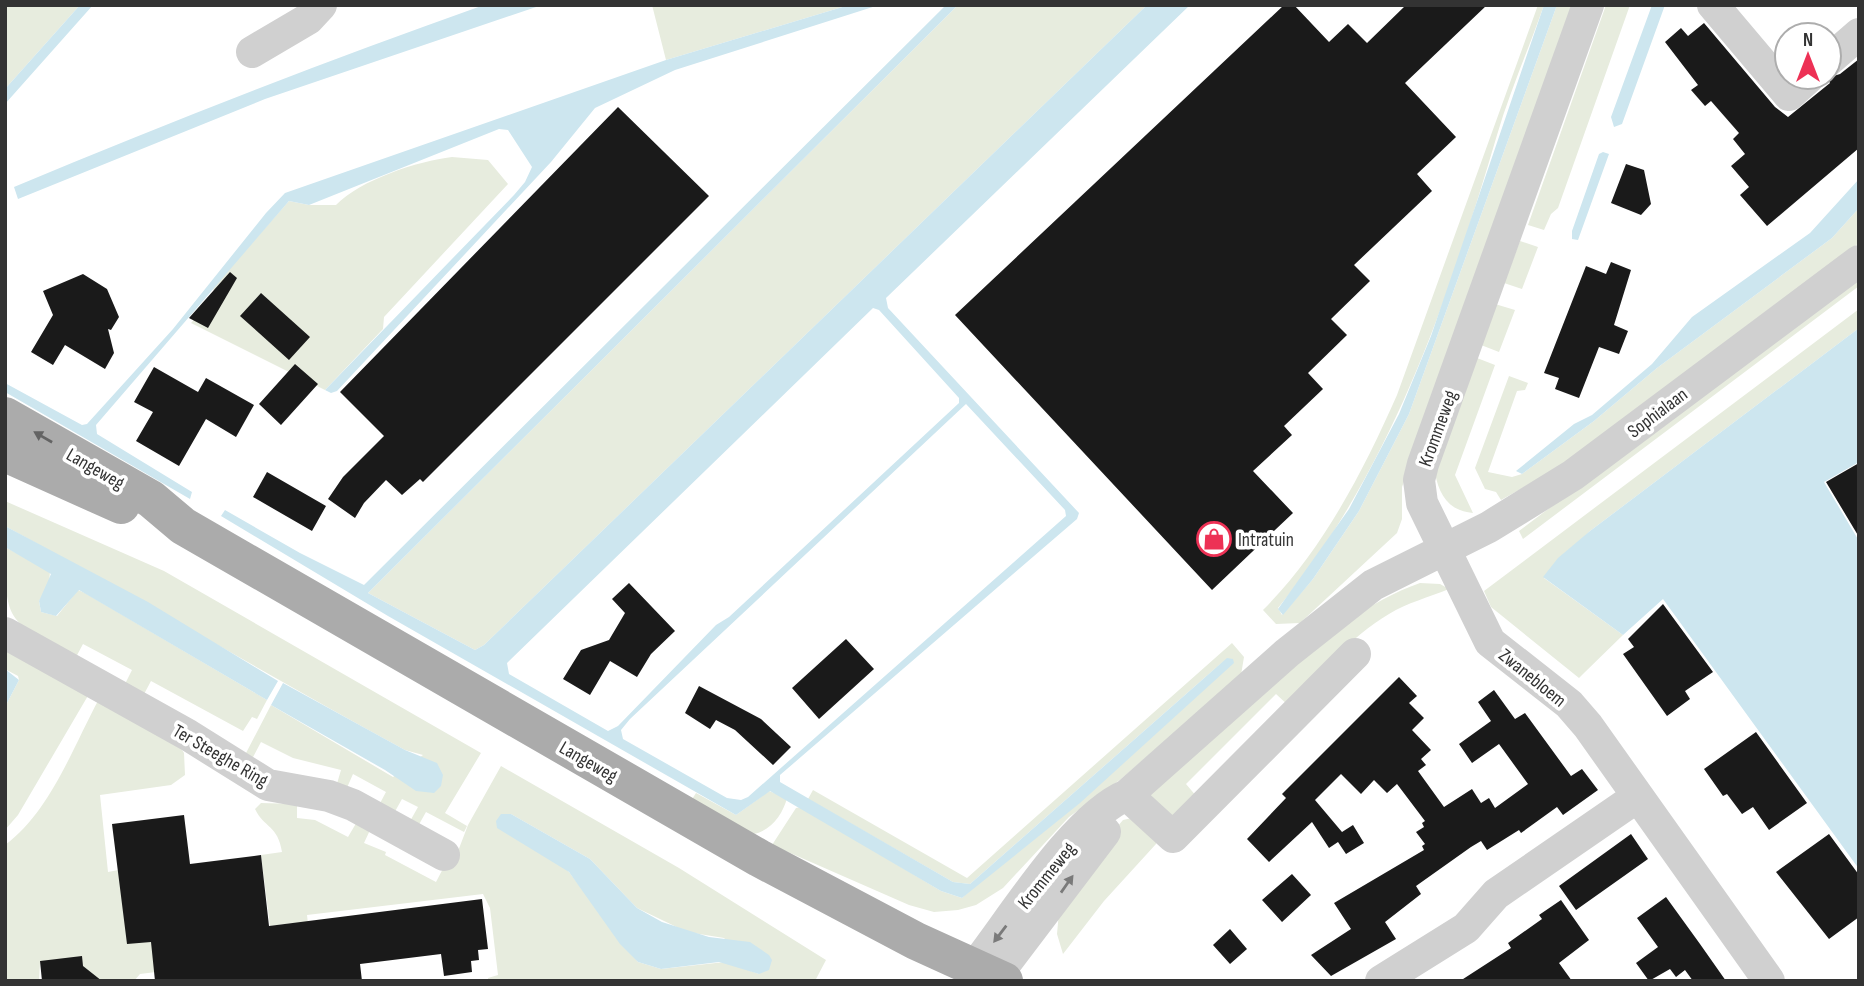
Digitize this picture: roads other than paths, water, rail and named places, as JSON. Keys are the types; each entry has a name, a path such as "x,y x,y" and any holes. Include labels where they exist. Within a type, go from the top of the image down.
{"main road":[{"name":"Langeweg","path":"5,416 151,499 183,526 759,859 986,977"},
{"name":"Langeweg","path":"5,453 110,501 183,526"}],"street":[{"path":"252,52 308,19 321,5"},
{"name":"Krommeweg","path":"986,977 1120,814 1127,795 1329,617 1373,584 1445,547 1433,529 1422,503 1419,480 1423,464 1588,5"},
{"path":"1713,5 1773,76"},
{"path":"1843,48 1859,34"},
{"name":"Sophialaan","path":"1445,547 1489,527 1573,475 1859,261"},
{"name":"Zwanebloem","path":"1445,547 1490,642 1569,704 1588,726 1769,981"},
{"name":"Ter Steeghe Ring","path":"5,633 188,734 268,785 329,796 353,805 444,855"},
{"path":"1127,795 1173,837 1355,654"},
{"path":"1381,981 1466,928 1496,894 1637,797"}],"water":[{"path":"80,5 93,5 5,104 5,89"},
{"path":"484,5 542,5 265,99 18,199 14,187 248,93"},
{"path":"849,5 879,5 675,70 595,108 551,162 337,391 331,393 325,390 514,195 525,182 532,167 508,130 499,129 309,205 289,201 96,425 97,434 192,492 190,499 5,392 5,383 82,425 87,424 173,329 285,193 666,60"},
{"path":"946,5 958,5 368,593 475,650 484,645 1147,5 1190,5 886,298 888,308 1079,513 1077,519 780,775 780,782 953,882 970,884 1227,658 1233,659 1234,663 1080,803 962,898 941,891 770,791 736,815 388,616 221,516 225,510 300,553 364,585","holes":["873,308 879,310 959,398 959,403 729,617 716,625 618,726 608,731 509,674 507,663","966,404 1065,510 1066,516 748,797 741,800 727,798 623,739 621,730 630,719"]},
{"path":"1544,5 1557,5 1409,414 1359,511 1313,579 1283,615 1278,609 1349,509 1399,414 1431,336"},
{"path":"1652,5 1665,5 1622,124 1614,127 1611,117"},
{"path":"1599,154 1609,154 1578,240 1572,239 1572,231"},
{"path":"1859,179 1859,208 1832,238 1657,368 1594,421 1522,474 1516,471 1574,424 1592,415 1652,364 1692,317 1810,233"},
{"path":"1859,328 1859,462 1824,482 1859,541 1859,869 1663,599 1623,635 1543,577 1558,558 1590,531"},
{"path":"5,526 148,602 278,681 267,700 79,590 56,616 41,612 39,601 51,574 5,547"},
{"path":"5,669 19,680 5,707"},
{"path":"283,683 405,750 437,763 443,775 441,786 434,793 416,791 385,770 271,705"},
{"path":"501,814 511,814 590,859 637,908 662,922 709,937 750,942 769,955 772,960 769,970 759,974 719,962 661,969 638,962 620,944 569,872 497,828 496,821"}],"place":[{"name":"Intratuin","path":"1214,539"}]}
